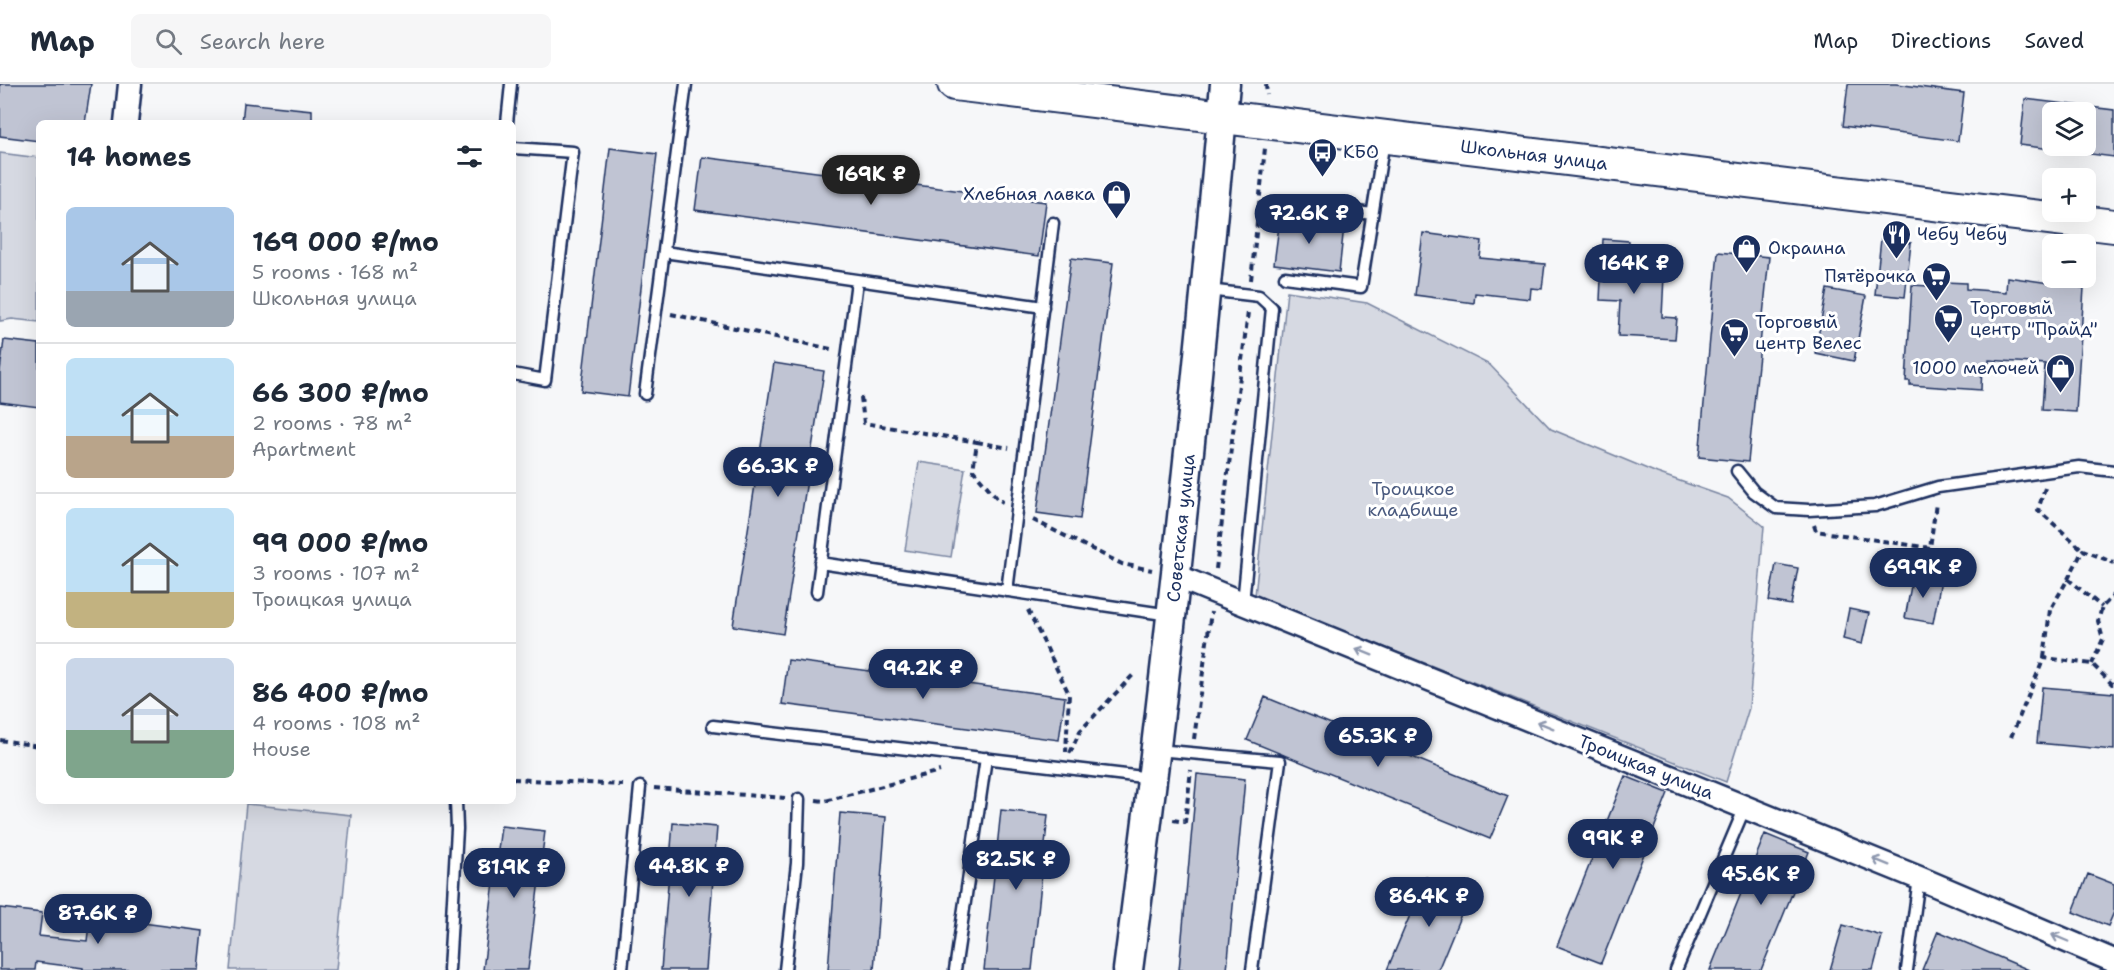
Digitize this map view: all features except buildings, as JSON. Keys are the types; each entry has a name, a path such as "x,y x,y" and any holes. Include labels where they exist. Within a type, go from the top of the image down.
{"main road":[{"name":"Школьная улица","path":"954,84 2114,226"}],"street":[{"path":"126,120 130,84"},
{"name":"Советская улица","path":"1128,970 1172,615 1225,84"},
{"name":"Троицкая улица","path":"1176,576 1919,878 2114,961"}],"lane":[{"path":"507,120 511,84"},
{"path":"645,394 686,84"},
{"path":"1285,277 1361,287 1384,137"},
{"path":"516,148 573,152 545,380 516,375"},
{"path":"1282,202 1372,214"},
{"path":"1007,591 1053,223"},
{"path":"664,252 1042,307"},
{"path":"817,592 857,281"},
{"path":"1205,290 1258,296 1272,308 1243,603"},
{"path":"1737,471 1754,492 1776,508 1809,510 1875,506 1938,487 2079,467 2114,471"},
{"path":"820,563 1172,615"},
{"path":"713,726 1063,767 1155,764 1192,753 1280,761 1252,970"},
{"path":"954,970 986,758"},
{"path":"622,970 640,787"},
{"path":"784,970 797,863 800,799"},
{"path":"449,970 457,830 456,804"},
{"path":"1676,970 1745,807"},
{"path":"1907,970 1919,878"}],"path":[{"path":"1148,817 1185,822 1250,295 1268,123"},
{"path":"977,442 1024,451"},
{"path":"2050,471 2038,510 2083,550 2114,563"},
{"path":"1809,510 1816,531 1930,548 1938,487"},
{"path":"2011,737 2044,658 2050,610 2083,550"},
{"path":"2068,579 2102,607"},
{"path":"1020,593 1069,694 1067,743 1063,767"},
{"path":"2092,664 2103,639 2098,621 2102,607 2114,596"},
{"path":"2044,658 2092,664 2114,684"},
{"path":"1063,767 1080,731 1133,675"},
{"path":"0,740 36,746"},
{"path":"516,779 825,801 940,770"}],"green space":[{"path":"0,153 36,158 36,322 12,319 0,321"},
{"name":"Троицкое кладбище","path":"1287,291 1367,303 1490,365 1551,429 1657,473 1728,498 1764,526 1749,708 1726,782 1255,596"},
{"path":"919,462 965,469 951,557 905,550"},
{"path":"246,804 351,815 336,970 230,970"}],"place":[{"name":"КБО","path":"1322,178"},
{"name":"Хлебная лавка","path":"1116,220"},
{"name":"Чебу Чебу","path":"1896,260"},
{"name":"Окраина","path":"1747,274"},
{"name":"Пятёрочка","path":"1937,302"},
{"name":"Торговый центр \"Прайд\"","path":"1949,344"},
{"name":"Торговый центр Велес","path":"1734,358"},
{"name":"1000 мелочей","path":"2060,394"}]}
